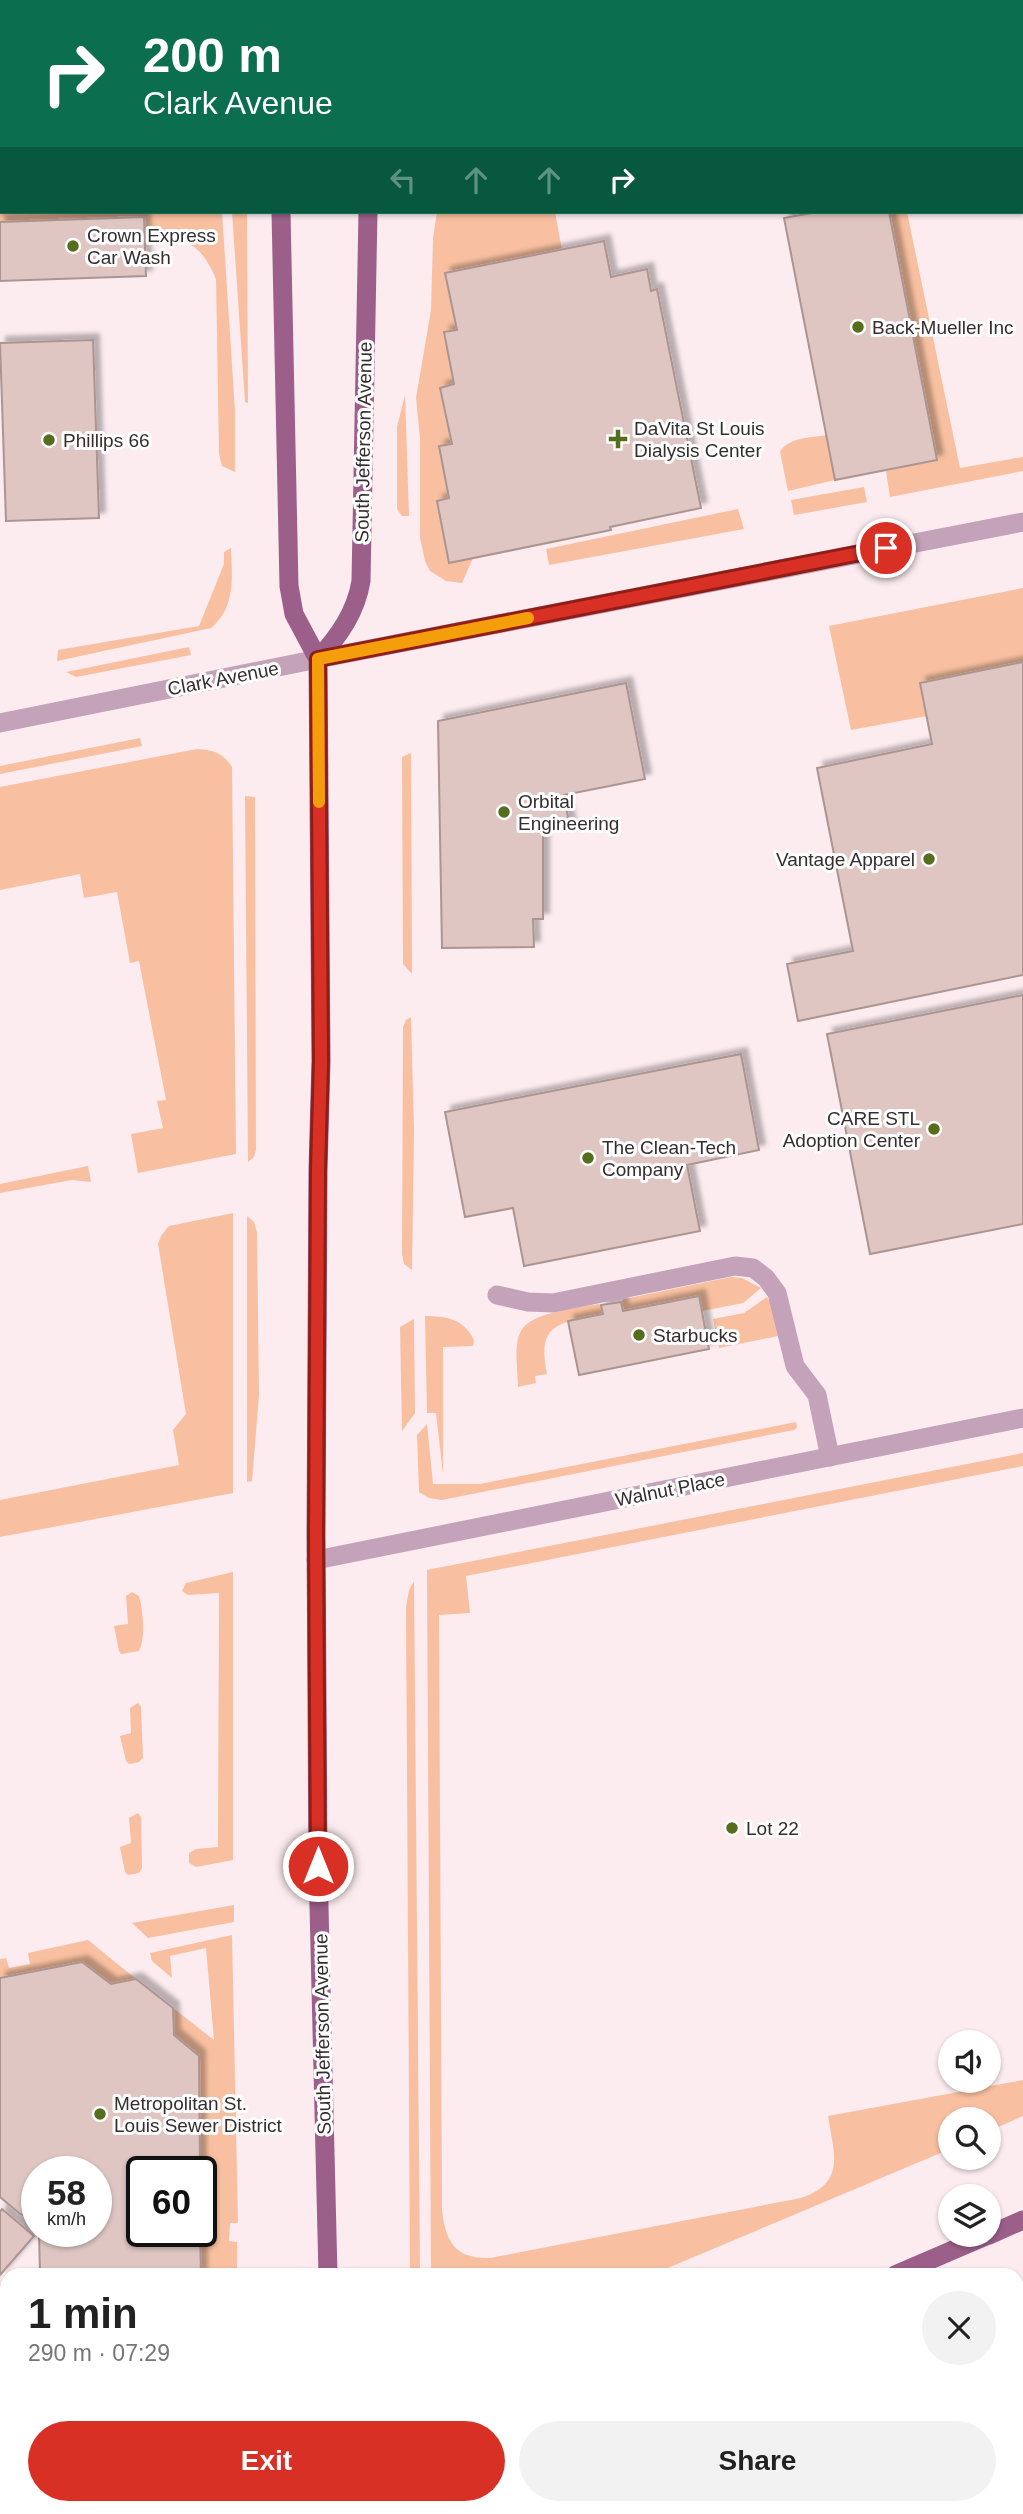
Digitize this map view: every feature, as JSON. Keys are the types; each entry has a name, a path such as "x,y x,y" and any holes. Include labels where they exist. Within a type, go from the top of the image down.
{"main road":[{"name":"South Jefferson Avenue","path":"281,214 289,586 294,614 318,659 321,1061 316,1560 318,1879 328,2268"},
{"name":"South Jefferson Avenue","path":"318,659 338,637 354,607 361,581 368,214"},
{"path":"1001,2229 1023,2220"},
{"path":"911,2268 960,2247"}],"street":[{"name":"Clark Avenue","path":"0,723 1023,522"},
{"path":"497,1295 528,1302 553,1303 735,1266 753,1268 766,1278 777,1293 795,1366 817,1395 830,1458"},
{"name":"Walnut Place","path":"316,1560 1023,1418"}],"shaded area":[{"path":"0,214 222,214 235,410 235,472 222,466 219,454 216,279 204,257 190,245 181,242 145,241 144,217 0,222"},
{"path":"232,214 247,214 248,403 245,402"},
{"path":"437,214 555,214 562,250 457,330 444,333 454,384 440,388 452,444 439,446 449,498 437,501 449,563 473,558 462,583 446,581 430,571 420,538 420,438 416,398 431,310 433,238"},
{"path":"889,214 907,214 960,468 1023,457 1023,471 890,497 886,471 937,460"},
{"path":"405,395 409,516 402,516 397,509 397,427"},
{"path":"827,435 835,480 788,491 780,452 794,441"},
{"path":"864,487 867,502 794,515 791,500"},
{"path":"738,509 744,529 549,565 546,549"},
{"path":"231,548 232,581 229,601 219,620 211,628 57,661 58,650 199,626 224,564 224,552"},
{"path":"1023,588 1023,662 920,683 927,716 851,730 829,626"},
{"path":"189,647 191,655 76,677 66,672"},
{"path":"140,738 142,746 0,774 0,766"},
{"path":"197,749 218,753 232,767 236,1154 138,1173 131,1134 163,1128 157,1101 166,1100 139,961 130,963 117,892 84,898 80,874 0,890 0,787"},
{"path":"411,753 412,974 403,964 402,757"},
{"path":"245,796 255,797 256,1150 254,1157 248,1162"},
{"path":"411,1017 414,1131 412,1270 404,1264 402,1254 403,1027"},
{"path":"88,1166 91,1182 72,1180 0,1193 0,1184"},
{"path":"233,1213 233,1493 0,1537 0,1500 179,1465 173,1430 186,1414 158,1244 169,1226"},
{"path":"247,1216 254,1222 257,1232 259,1395 252,1481 247,1482"},
{"path":"731,1277 742,1278 761,1288 743,1303 702,1311 623,1311 621,1302 624,1299"},
{"path":"767,1297 771,1303 778,1336 719,1348 713,1319 744,1313"},
{"path":"601,1305 603,1314 563,1323 555,1328 545,1344 547,1374 535,1376 536,1383 518,1387 517,1343 526,1325 544,1315"},
{"path":"425,1316 454,1320 465,1327 474,1340 473,1346 443,1347 443,1474 436,1413 427,1413"},
{"path":"414,1319 415,1413 402,1431 400,1327"},
{"path":"796,1422 797,1427 794,1430 442,1500 429,1498 419,1492 417,1435 427,1424 433,1484 480,1484"},
{"path":"1023,1453 1023,1466 466,1576 470,1613 439,1615 442,2211 446,2232 455,2247 469,2256 490,2258 801,2198 825,2184 834,2166 828,2116 953,2093 1001,2093 1001,2084 1023,2080 1023,2116 1001,2126 1001,2107 938,2107 938,2154 668,2268 431,2268 427,1570"},
{"path":"233,1572 233,1860 196,1867 189,1863 189,1853 196,1849 218,1847 219,1593 188,1595 182,1591 186,1583"},
{"path":"414,1581 420,2268 410,2268 406,1607 409,1590"},
{"path":"132,1592 139,1596 143,1638 139,1651 121,1654 114,1626 128,1624 126,1596"},
{"path":"138,1703 141,1707 143,1758 139,1762 129,1764 120,1736 131,1733 130,1708"},
{"path":"138,1813 141,1817 142,1868 139,1873 128,1875 120,1847 131,1843 129,1818"},
{"path":"234,1905 234,1922 148,1938 132,1923"},
{"path":"232,1935 238,2223 230,2223 229,2241 237,2242 237,2268 201,2268 201,2247 217,2247 217,2156 200,2156 199,2056 174,2035 173,2008 214,2040 206,1948 170,1956 172,1978 152,1961 150,1953"},
{"path":"88,1940 136,1979 111,1984 82,1962 0,1978 0,1959 6,1958 9,1968 30,1964 28,1953"}],"building":[{"name":"Back-Mueller Inc","path":"806,214 889,214 937,460 835,480 784,218"},
{"name":"Crown Express Car Wash","path":"144,217 146,276 0,281 0,222"},
{"path":"604,241 611,277 647,269 651,291 657,289 701,508 610,527 611,530 449,563 437,501 449,498 439,446 452,444 440,388 454,384 444,332 457,330 445,273"},
{"name":"Phillips 66","path":"93,340 99,518 6,521 0,343"},
{"name":"Vantage Apparel","path":"1023,662 1023,975 798,1021 787,964 853,951 817,768 932,744 920,683"},
{"name":"Orbital Engineering","path":"626,683 645,779 564,795 570,828 543,834 543,919 533,919 534,947 442,948 438,721"},
{"name":"CARE STL Adoption Center","path":"1023,995 1023,1224 870,1254 827,1034"},
{"name":"The Clean-Tech Company","path":"741,1054 759,1150 687,1165 700,1231 524,1266 513,1208 465,1217 445,1112"},
{"name":"Starbucks","path":"699,1296 709,1349 579,1375 568,1321 603,1314 601,1305 621,1302 623,1311"},
{"name":"Metropolitan St. Louis Sewer District","path":"82,1962 111,1984 136,1979 173,2008 174,2035 199,2056 200,2156 126,2156 126,2247 200,2247 201,2268 40,2268 39,2247 112,2247 112,2156 21,2156 21,2214 0,2197 0,1978"},
{"path":"2,2209 21,2225 21,2247 24,2247 6,2268 0,2268"}],"slow traffic":[{"path":"319,802 318,659 528,618"}],"place":[{"name":"Crown Express Car Wash","path":"73,246"},
{"name":"Back-Mueller Inc","path":"858,327"},
{"name":"DaVita St Louis Dialysis Center","path":"618,439"},
{"name":"Phillips 66","path":"49,440"},
{"name":"Orbital Engineering","path":"504,812"},
{"name":"Vantage Apparel","path":"929,859"},
{"name":"CARE STL Adoption Center","path":"934,1129"},
{"name":"The Clean-Tech Company","path":"588,1158"},
{"name":"Starbucks","path":"639,1335"},
{"name":"Lot 22","path":"732,1828"},
{"name":"Metropolitan St. Louis Sewer District","path":"100,2114"}],"route":[{"path":"318,1866 316,1534 321,1061 318,659 886,548"}]}
